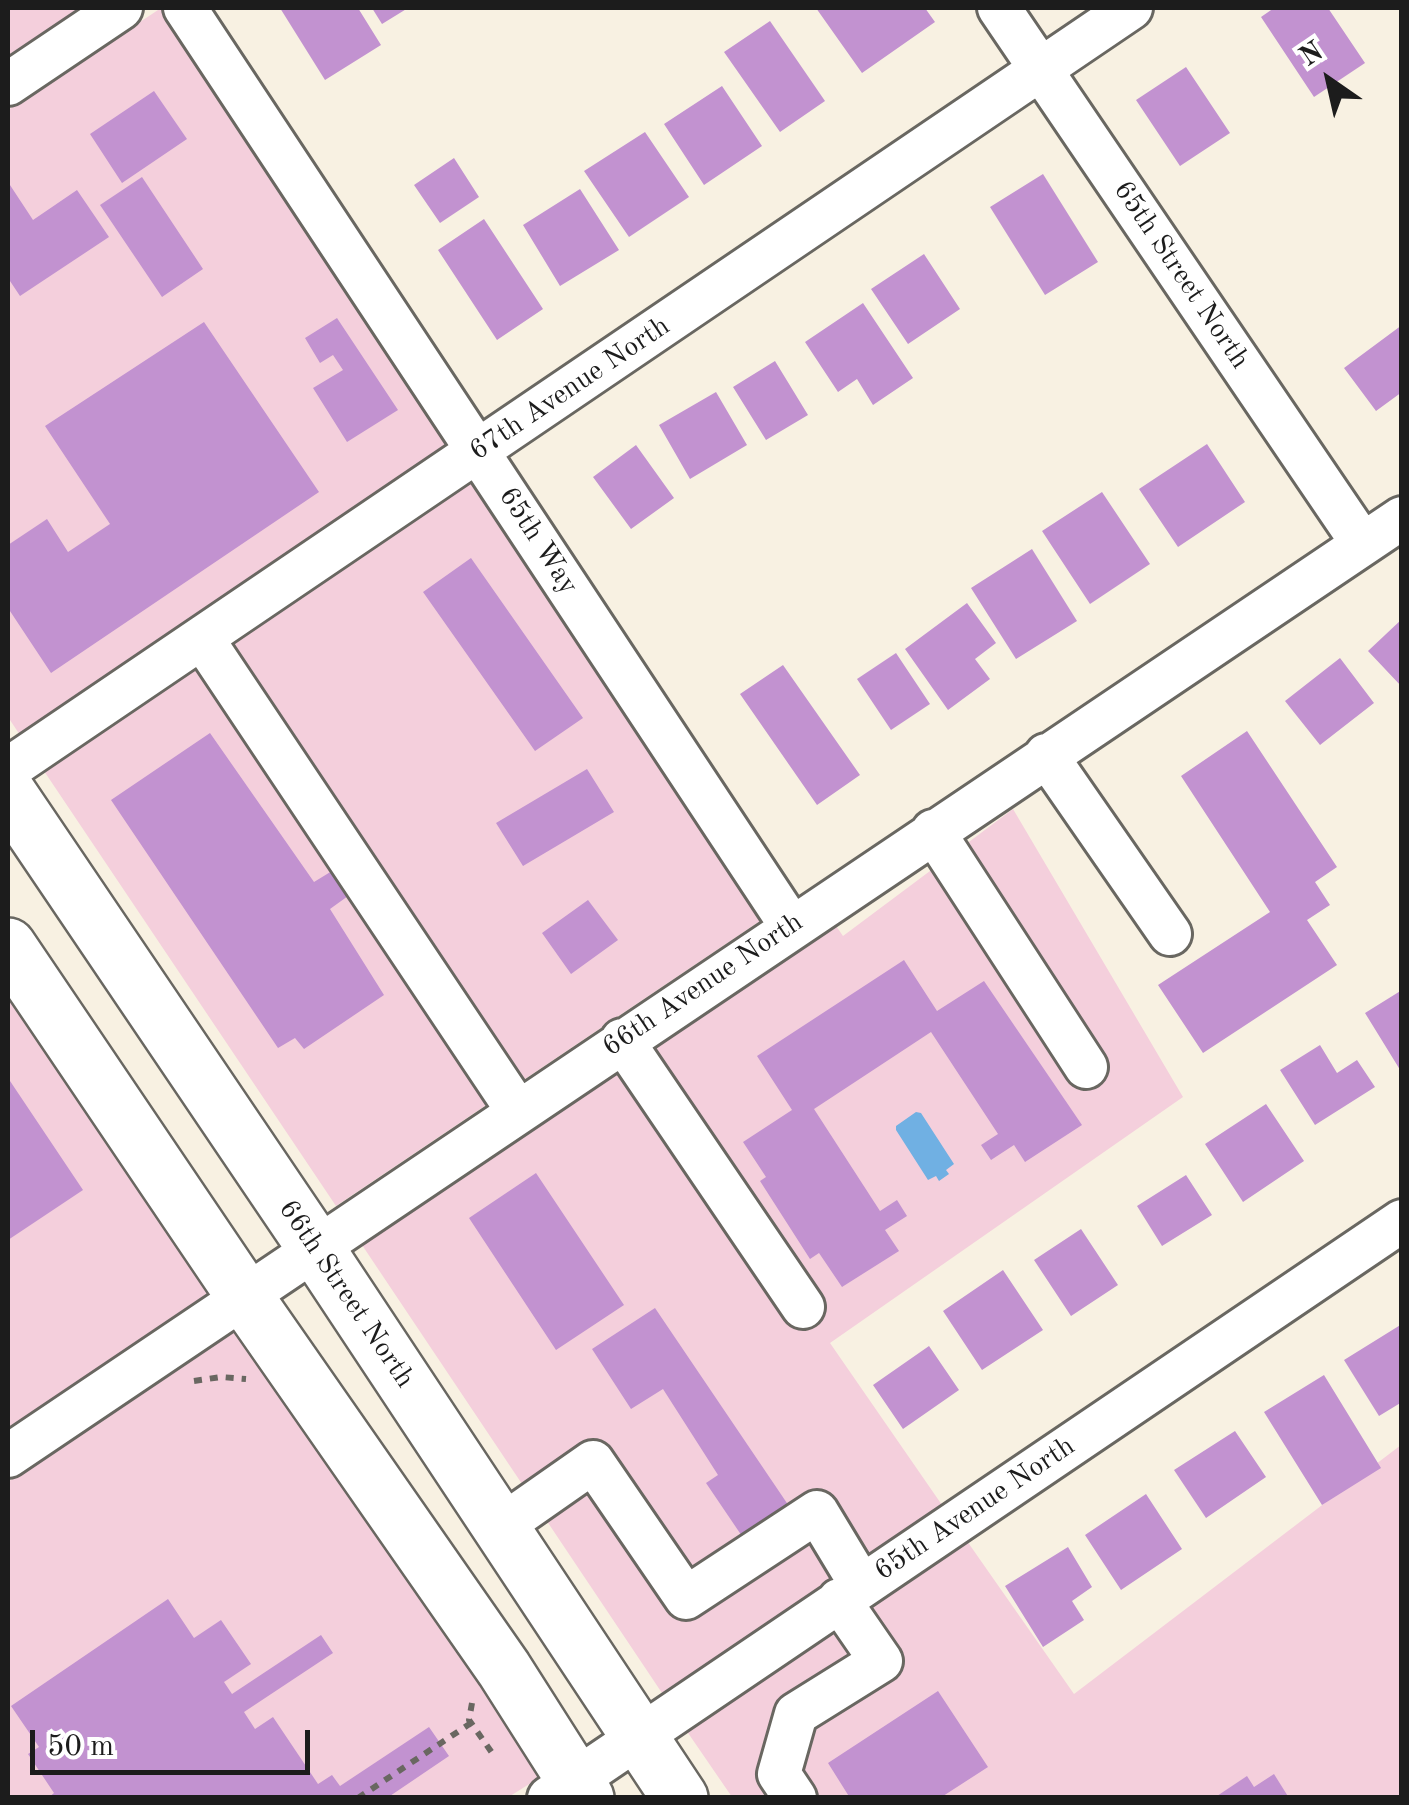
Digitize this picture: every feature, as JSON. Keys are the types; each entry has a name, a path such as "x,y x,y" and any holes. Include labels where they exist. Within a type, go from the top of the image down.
{"main road":[{"name":"66th Street North","path":"8,793 315,1246 680,1798"},
{"path":"8,946 245,1298 504,1669 570,1792"}],"street":[{"path":"8,84 122,8"},
{"name":"65th Way","path":"185,8 790,926"},
{"name":"65th Street North","path":"999,8 1362,543"},
{"name":"67th Avenue North","path":"8,770 1132,8"},
{"name":"66th Avenue North","path":"8,1456 790,926 1402,518"},
{"path":"202,638 517,1110"},
{"path":"1046,755 1170,934"},
{"path":"933,831 1086,1067"},
{"path":"622,1040 802,1306"},
{"name":"65th Avenue North","path":"570,1792 638,1736 1402,1221"},
{"path":"500,1527 593,1462 686,1598 817,1512 881,1661 796,1714 779,1774 795,1798"}],"path":[{"path":"358,1798 471,1722"}],"shaded area":[{"path":"8,8 82,8 8,58"},
{"path":"161,8 451,443 20,735 8,717 8,110"},
{"path":"475,480 763,919 336,1206 44,771"},
{"path":"1013,809 1183,1097 830,1343 942,1505 662,1693 360,1242 834,923 843,936"},
{"path":"8,979 217,1290 8,1430"},
{"path":"241,1326 542,1776 507,1798 8,1798 8,1482"},
{"path":"1401,1445 1401,1797 732,1797 686,1730 967,1541 1074,1694"}],"water":[{"path":"916,1112 921,1113 954,1164 939,1181 936,1176 928,1180 896,1130"}],"building":[{"path":"280,8 358,8 381,45 325,80"},
{"path":"372,8 408,8 382,24"},
{"path":"816,8 925,8 935,22 862,73"},
{"path":"1274,8 1328,8 1365,63 1314,97 1261,17"},
{"path":"770,21 825,101 780,132 724,52"},
{"path":"1186,67 1230,133 1180,166 1136,100"},
{"path":"722,86 762,146 704,185 664,124"},
{"path":"154,91 187,139 122,183 90,134"},
{"path":"645,132 689,197 629,237 584,171"},
{"path":"454,158 479,197 440,223 414,185"},
{"path":"1043,174 1098,262 1045,295 990,207"},
{"path":"142,177 203,269 162,297 100,205"},
{"path":"8,182 33,220 77,190 109,237 20,296 8,278"},
{"path":"580,189 619,250 560,286 523,225"},
{"path":"484,219 543,309 497,340 438,250"},
{"path":"924,254 960,309 908,344 871,289"},
{"path":"863,303 913,378 873,405 857,379 838,392 805,342"},
{"path":"337,318 398,410 347,442 313,388 343,370 333,355 320,363 305,338"},
{"path":"204,322 319,492 51,673 8,608 8,545 47,519 68,552 110,524 45,426"},
{"path":"1402,325 1402,392 1376,411 1344,368"},
{"path":"775,361 808,415 766,440 733,387"},
{"path":"716,392 747,445 690,479 659,425"},
{"path":"1207,444 1245,502 1178,547 1139,489"},
{"path":"636,445 674,498 631,529 593,477"},
{"path":"1102,492 1150,564 1090,604 1042,531"},
{"path":"1032,549 1077,621 1016,659 971,588"},
{"path":"471,558 583,718 535,751 423,592"},
{"path":"967,603 996,643 975,659 990,679 948,710 905,649"},
{"path":"1402,619 1402,687 1368,651"},
{"path":"896,653 930,704 891,730 857,679"},
{"path":"1340,658 1374,703 1320,745 1285,701"},
{"path":"783,665 860,775 817,805 740,694"},
{"path":"1247,731 1337,867 1315,882 1330,905 1307,920 1337,965 1203,1053 1158,985 1270,912 1181,776"},
{"path":"210,733 314,882 332,871 348,896 330,909 384,995 304,1049 295,1038 278,1048 111,800"},
{"path":"587,769 614,812 523,866 496,823"},
{"path":"588,900 618,940 571,974 542,933"},
{"path":"904,960 937,1011 984,981 1082,1125 1025,1162 1014,1145 991,1160 981,1145 998,1134 931,1032 814,1109 880,1211 897,1200 907,1216 885,1230 899,1251 842,1287 819,1253 810,1259 760,1181 766,1177 743,1142 792,1110 757,1056"},
{"path":"1402,990 1402,1073 1365,1013"},
{"path":"1320,1045 1337,1073 1357,1060 1375,1087 1315,1125 1280,1070"},
{"path":"8,1078 83,1190 8,1240"},
{"path":"1266,1104 1304,1161 1243,1202 1205,1144"},
{"path":"536,1173 624,1305 556,1350 469,1218"},
{"path":"1186,1175 1212,1215 1162,1246 1137,1206"},
{"path":"1081,1229 1118,1285 1071,1316 1034,1260"},
{"path":"1003,1270 1043,1330 982,1370 943,1311"},
{"path":"655,1308 795,1515 748,1545 706,1483 718,1475 663,1389 631,1409 592,1349"},
{"path":"1402,1324 1402,1402 1379,1416 1344,1360"},
{"path":"929,1346 959,1390 903,1429 873,1385"},
{"path":"1324,1375 1381,1468 1322,1505 1264,1412"},
{"path":"1235,1431 1266,1477 1206,1518 1174,1470"},
{"path":"1146,1494 1182,1549 1121,1590 1085,1535"},
{"path":"1068,1547 1092,1587 1072,1601 1084,1620 1043,1647 1005,1586"},
{"path":"168,1599 194,1638 221,1620 251,1664 224,1682 232,1694 321,1635 333,1653 244,1712 255,1729 273,1717 318,1784 332,1775 340,1786 429,1727 449,1756 387,1798 48,1798 54,1793 28,1754 39,1747 11,1706"},
{"path":"938,1691 988,1767 940,1798 850,1798 828,1763"},
{"path":"1274,1774 1289,1798 1214,1798 1247,1776 1254,1787"}]}
